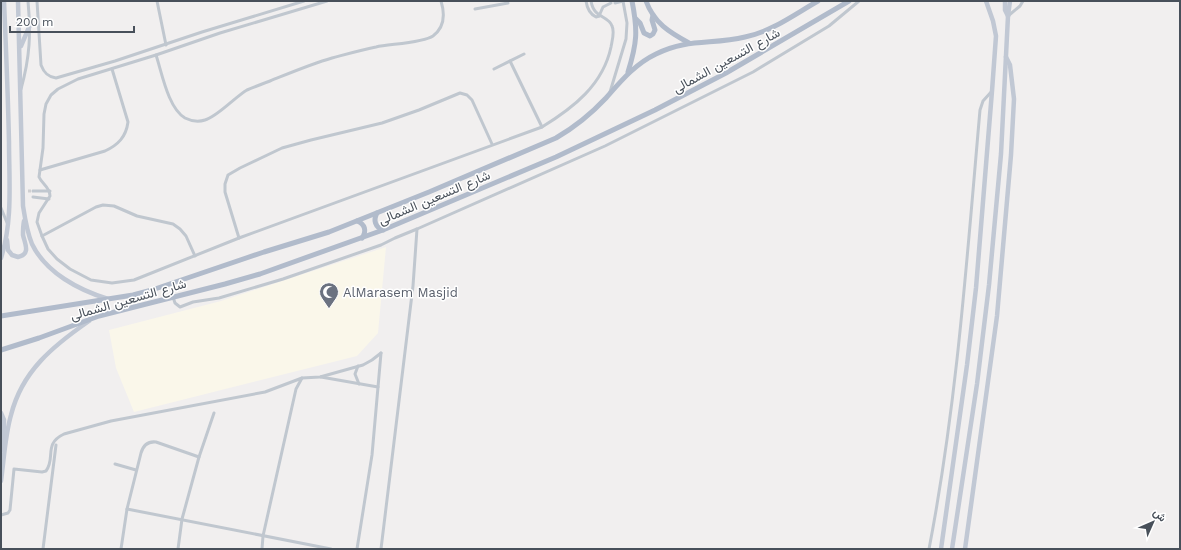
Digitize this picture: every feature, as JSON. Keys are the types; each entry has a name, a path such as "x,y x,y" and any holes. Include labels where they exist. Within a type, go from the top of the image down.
{"main road":[{"path":"1,258 8,226 9,175 4,1"},
{"path":"7,234 8,250 10,254 16,257 24,255 27,249 23,231 24,196 18,1"},
{"path":"628,73 636,46 637,32 632,1"},
{"path":"646,1 653,15 666,30 689,43"},
{"name":"شارع التسعين الشمالى","path":"1,316 133,295 329,232 556,138 583,120 628,73 640,63 656,54 669,48 689,43 732,40 748,37 769,29 818,1"},
{"name":"شارع التسعين الشمالى","path":"1,350 39,338 94,317 224,284 294,262 383,230 556,158 649,113 726,73 849,1"},
{"path":"941,549 972,318 992,91 996,36 993,21 986,1"},
{"path":"1005,1 1005,10 1008,16"},
{"path":"952,549 977,384 990,285 1001,154 1010,1"},
{"path":"636,19 640,23 644,34 650,36 655,30 652,20 653,15"},
{"path":"20,47 30,25"},
{"path":"965,549 997,316 1011,155 1014,99 1010,65 1006,57"},
{"path":"1,70 7,70"},
{"path":"377,213 375,222 377,226 383,230"},
{"path":"24,218 33,246 52,270 80,288 109,299"},
{"path":"357,221 365,228 362,238"},
{"path":"1,481 11,415 16,399 27,379 44,357 58,343 94,317"},
{"path":"1,413 4,420 4,456"}],"street":[{"path":"20,92 27,71 29,56 30,25 28,1"},
{"path":"37,1 41,65 45,73 52,77 61,77 304,1"},
{"path":"157,1 166,45"},
{"path":"327,1 214,35 156,56 67,83 51,95 46,104 44,114 43,148 40,170 40,179 50,191 50,196 49,200 39,212 37,222 42,236 53,254 70,269 91,280 112,283 134,280 239,238 492,144 542,127 576,104 586,94 602,72 610,51 613,31 611,24 599,16 593,8 591,1"},
{"path":"156,56 172,104 185,118 192,121 207,120 247,91 300,69 356,51 422,41 432,37 439,30 444,21 444,10 441,1"},
{"path":"492,1 493,6"},
{"path":"586,1 587,7 592,14 596,17 599,16"},
{"path":"609,94 626,39 627,23 623,1 615,2"},
{"path":"173,297 175,303 180,307 193,302 219,298 283,279 369,249 417,229 605,146 746,75 829,26 858,1"},
{"path":"1008,16 1016,10 1023,1"},
{"path":"474,9 508,3"},
{"path":"599,16 602,6 611,3"},
{"path":"494,69 524,54"},
{"path":"510,61 542,127"},
{"path":"40,170 106,151 114,147 122,140 127,130 128,122 112,69"},
{"path":"929,549 951,410 961,320 980,110 983,101 992,91"},
{"path":"239,238 225,192 225,184 228,175 282,148 382,123 460,93 467,95 472,100 492,144"},
{"path":"24,196 28,191"},
{"path":"33,191 50,191"},
{"path":"33,197 49,200"},
{"path":"42,236 96,207 103,205 111,206 145,218 173,224 186,236 195,256"},
{"path":"1,208 8,226"},
{"path":"381,549 413,286 417,229"},
{"path":"1,515 8,513 10,508 14,469 42,472 46,471 53,442 58,436 111,421 265,392 302,378 320,377 368,363 381,352 372,455 357,549"},
{"path":"358,366 355,374 359,384"},
{"path":"320,377 378,387"},
{"path":"262,549 263,536 296,389 302,378"},
{"path":"178,549 182,519 214,413"},
{"path":"121,549 136,470 142,449 148,443 156,442 200,457"},
{"path":"44,549 56,445"},
{"path":"115,464 136,470"},
{"path":"128,509 332,549"}],"shaded area":[{"path":"386,247 378,333 357,356 134,412 116,368 109,330 221,301"}],"tunnel":[{"path":"28,191 33,191"}],"place":[{"name":"AlMarasem Masjid","path":"329,309"}]}
